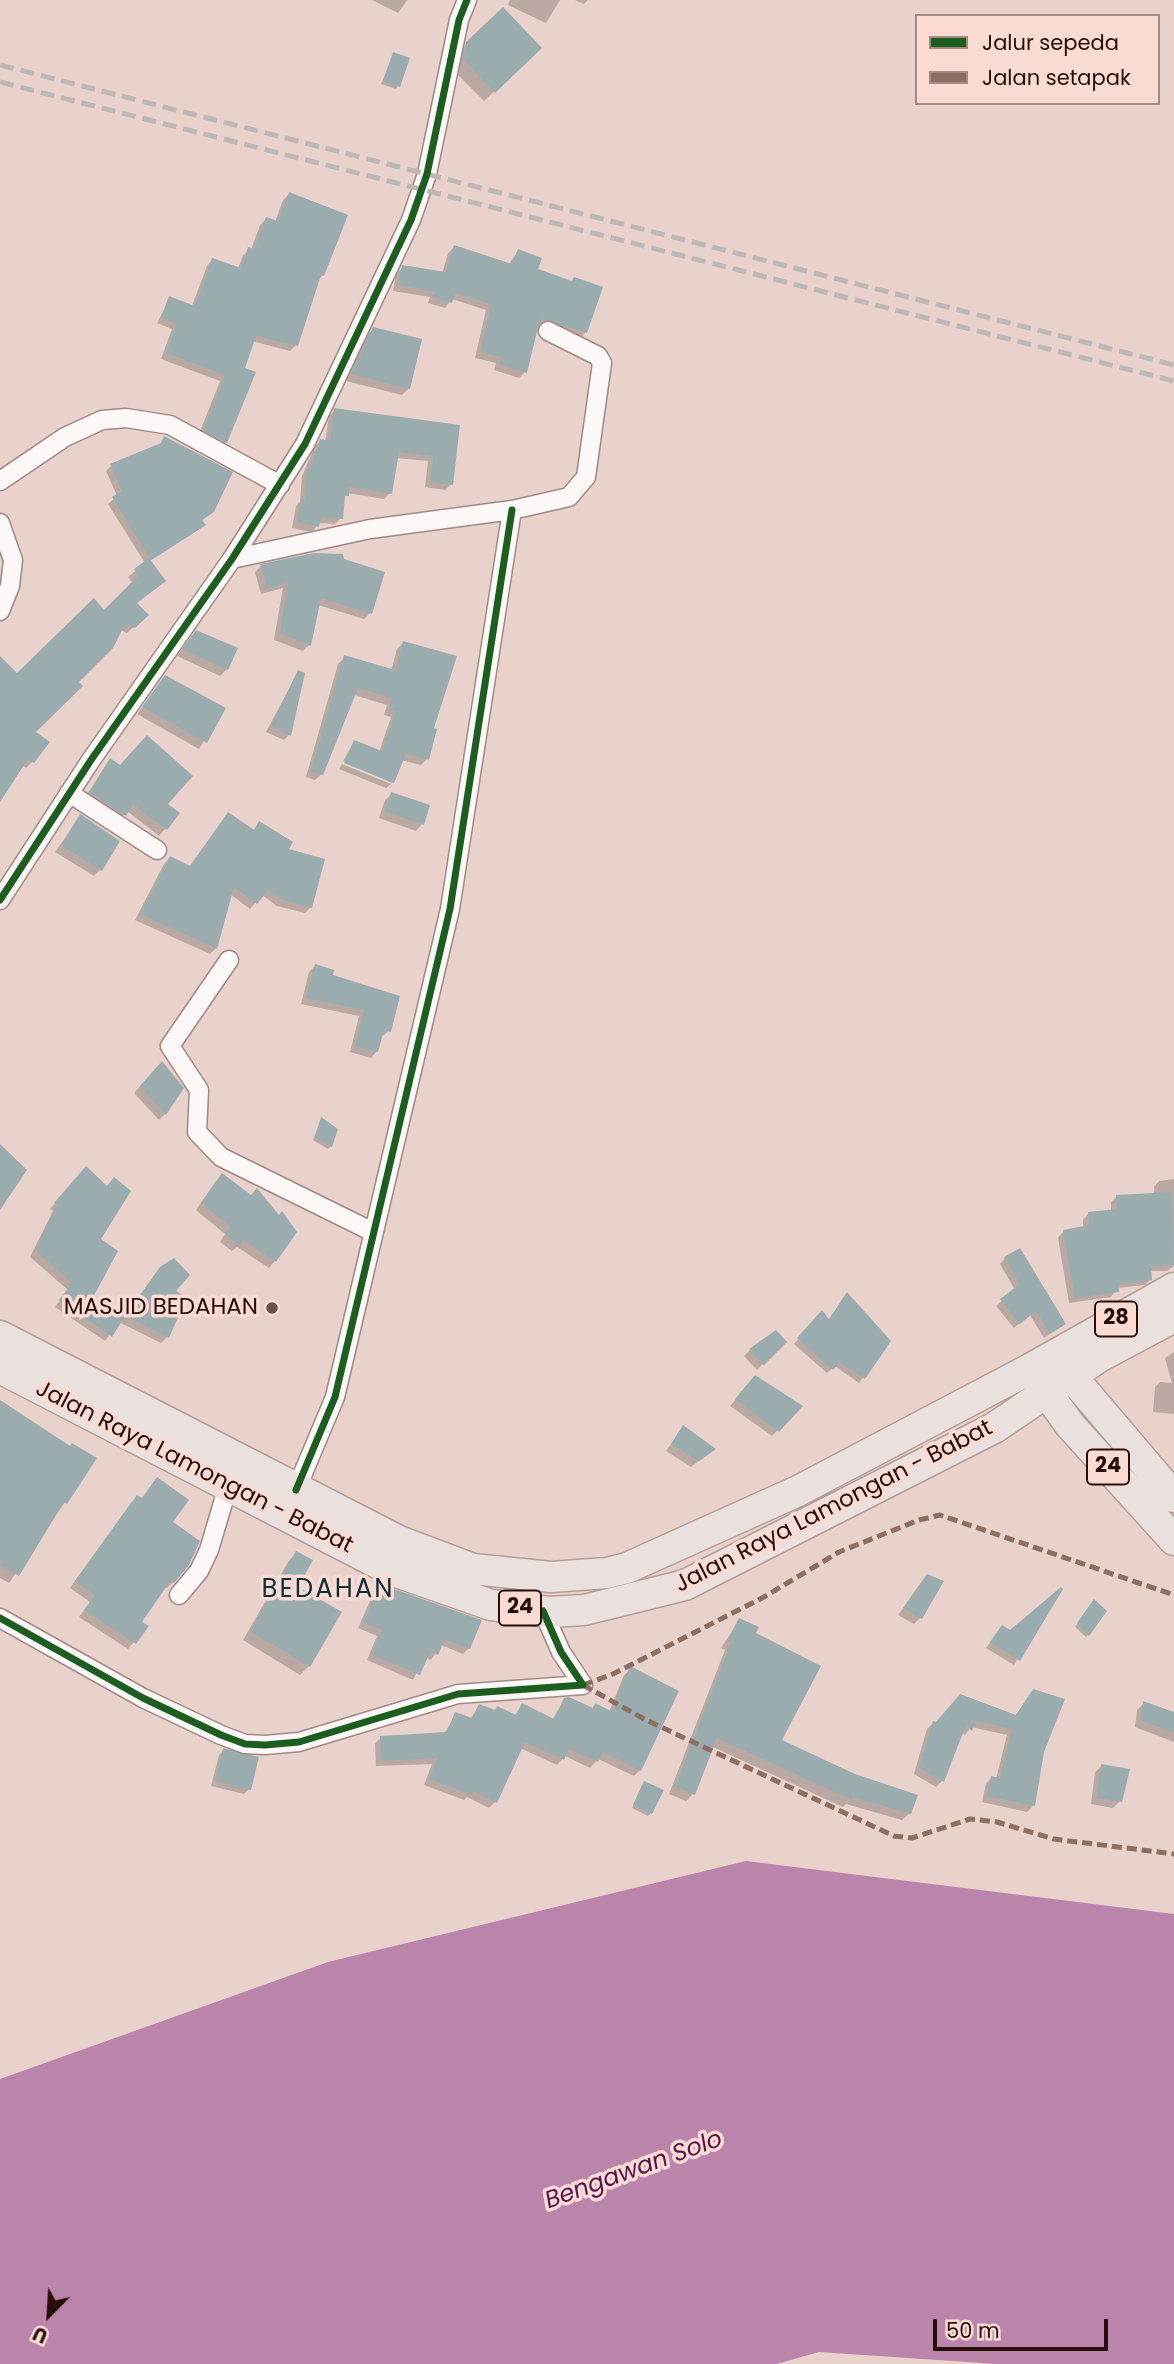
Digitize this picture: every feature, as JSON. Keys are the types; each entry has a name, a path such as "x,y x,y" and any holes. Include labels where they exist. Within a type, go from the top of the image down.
{"highway":[{"name":"28","path":"1037,1381 1065,1365 1174,1288"},
{"name":"28","path":"1065,1365 1099,1357 1174,1317"},
{"name":"Jalan Raya Lamongan - Babat","path":"0,1336 399,1541 473,1569 551,1577 607,1573 648,1561 1037,1381"},
{"name":"24","path":"1065,1365 1174,1497"},
{"name":"Jalan Raya Lamongan - Babat","path":"0,1368 391,1570 491,1605 543,1611 584,1610 685,1585 994,1428 1037,1381"},
{"name":"24","path":"1037,1381 1174,1540"}],"street":[{"path":"0,900 69,793 232,559 305,444 411,220 426,174 460,20 467,0"},
{"path":"232,559 370,529 512,510 569,497 586,477 601,360 548,331"},
{"path":"0,481 65,437 102,420 126,418 170,425 280,485"},
{"path":"296,1490 335,1397 450,909 512,510"},
{"path":"0,523 13,561 10,586 0,611"},
{"path":"69,793 157,850"},
{"path":"229,960 170,1046 199,1090 197,1132 220,1157 373,1232"},
{"path":"179,1595 199,1571 209,1550 228,1486"},
{"path":"0,1618 143,1698 221,1735 245,1744 265,1745 299,1742 458,1694 583,1685 561,1652 543,1611"}],"water":[{"name":"Bengawan Solo","path":"746,1861 1174,1914 1174,2364 997,2364 819,2352 777,2364 0,2364 0,2079 328,1962"}],"building":[{"path":"503,7 542,48 495,93 463,59 466,42"},
{"path":"393,52 410,58 400,87 383,81"},
{"path":"289,192 348,215 324,276 321,275 298,346 256,336 245,368 256,372 227,443 203,430 225,375 166,353 177,323 161,317 169,296 195,306 212,258 241,268 248,247 254,249 266,217 278,221"},
{"path":"454,245 512,264 518,249 542,258 538,269 572,281 574,277 603,287 587,333 542,319 527,373 499,364 501,357 480,352 491,304 455,293 452,303 433,297 435,292 398,285 402,265 446,272"},
{"path":"373,327 422,339 410,389 351,374"},
{"path":"334,408 460,425 453,485 430,482 433,456 399,452 392,494 349,487 349,496 345,496 343,519 321,517 319,527 297,522 301,498 305,499 307,468 310,468 320,439 330,441"},
{"path":"164,436 233,472 214,512 202,520 206,525 151,560 112,497 122,491 110,464 161,443"},
{"path":"314,553 343,554 344,559 385,572 372,614 321,598 311,646 280,633 288,583 267,588 260,564"},
{"path":"149,558 166,581 137,603 149,615 135,628 125,624 113,648 79,682 83,686 36,732 50,742 34,763 28,759 0,802 0,656 17,673 94,598 104,610 138,576 134,569"},
{"path":"196,630 238,648 228,670 182,649"},
{"path":"403,641 457,656 434,728 437,729 429,760 406,754 394,783 344,763 354,740 382,751 396,711 389,708 392,698 358,688 323,775 311,771 344,655 395,670"},
{"path":"298,670 305,673 291,736 271,726"},
{"path":"165,675 226,708 207,743 142,707"},
{"path":"147,735 193,776 168,804 180,813 167,830 133,804 126,816 89,792 110,758 120,765"},
{"path":"391,792 430,805 424,825 385,811"},
{"path":"228,812 254,830 259,821 293,842 289,849 325,859 312,908 283,900 268,890 257,904 234,887 217,949 140,914 170,856 190,866"},
{"path":"80,814 120,841 102,871 61,845"},
{"path":"315,964 334,970 333,975 400,996 391,1032 384,1030 378,1052 355,1046 364,1010 306,998"},
{"path":"162,1061 184,1088 166,1115 140,1086"},
{"path":"321,1117 338,1129 332,1147 315,1137"},
{"path":"0,1144 27,1170 0,1210"},
{"path":"86,1166 107,1186 114,1177 131,1191 101,1239 118,1251 83,1316 108,1300 125,1316 112,1337 59,1300 72,1283 35,1250 57,1205 54,1203"},
{"path":"222,1173 251,1195 257,1188 279,1215 282,1211 297,1232 276,1262 243,1240 240,1246 225,1234 230,1226 201,1203"},
{"path":"1172,1192 1174,1265 1151,1266 1152,1280 1118,1284 1119,1292 1075,1298 1063,1230 1089,1225 1088,1212 1117,1209 1116,1195"},
{"path":"1020,1248 1066,1324 1050,1334 1036,1311 1020,1324 1000,1299 1020,1284 1004,1257"},
{"path":"174,1258 190,1275 176,1291 187,1297 169,1338 125,1316 160,1267"},
{"path":"847,1292 891,1341 865,1379 840,1362 833,1370 797,1338 822,1310 829,1319"},
{"path":"776,1330 787,1342 764,1365 749,1349"},
{"path":"755,1375 803,1406 779,1432 735,1399"},
{"path":"0,1400 70,1446 72,1443 97,1458 67,1504 64,1502 19,1576 0,1565"},
{"path":"683,1425 716,1449 699,1461 671,1444"},
{"path":"157,1477 189,1500 173,1522 200,1541 189,1565 174,1583 171,1580 142,1622 149,1626 136,1644 84,1610 95,1595 75,1581 137,1495 142,1498"},
{"path":"296,1551 313,1560 298,1587 342,1612 310,1667 250,1631"},
{"path":"927,1574 944,1581 922,1619 903,1608"},
{"path":"380,1584 482,1620 470,1649 445,1639 438,1655 430,1652 420,1675 371,1654 382,1630 363,1622"},
{"path":"1061,1587 1063,1589 1020,1661 990,1642 1002,1625 1010,1630"},
{"path":"1094,1599 1107,1611 1089,1636 1077,1623"},
{"path":"739,1618 759,1627 756,1633 821,1666 782,1740 855,1774 918,1795 911,1814 853,1797 852,1800 717,1738 695,1795 675,1786 731,1642 727,1641"},
{"path":"630,1666 679,1691 641,1771 603,1752 598,1762 569,1749 564,1760 525,1742 497,1803 473,1791 472,1795 429,1779 437,1758 382,1761 380,1736 447,1732 455,1712 472,1718 479,1704 495,1710 497,1706 516,1715 522,1703 554,1719 564,1698 569,1697 593,1708 595,1703 611,1711"},
{"path":"1033,1689 1065,1699 1044,1752 1035,1806 987,1796 991,1776 1000,1778 1012,1729 976,1721 972,1731 966,1725 944,1782 919,1768 933,1721 936,1722 960,1694 1016,1715"},
{"path":"1143,1701 1174,1712 1174,1733 1141,1720"},
{"path":"223,1748 259,1757 251,1790 215,1781"},
{"path":"1101,1764 1130,1769 1122,1802 1096,1798"},
{"path":"644,1781 664,1790 652,1814 633,1805"}],"railway":[{"path":"0,65 1174,365"},
{"path":"0,82 1174,381"}],"marked path":[{"path":"583,1685 613,1674 764,1597 839,1552 919,1520 940,1515 1174,1595"},
{"path":"583,1685 646,1720 894,1836 912,1838 970,1819 997,1822 1054,1839 1174,1854"}],"cycle path":[{"path":"0,900 91,760 232,559 305,444 411,220 427,174 459,20 467,0"},
{"path":"296,1490 335,1397 450,909 512,510"},
{"path":"0,1618 143,1698 221,1735 245,1744 265,1745 299,1742 458,1694 583,1685 561,1652 543,1611"}],"place":[{"name":"MASJID BEDAHAN","path":"272,1308"}],"district":[{"name":"BEDAHAN","path":"328,1590"}]}
